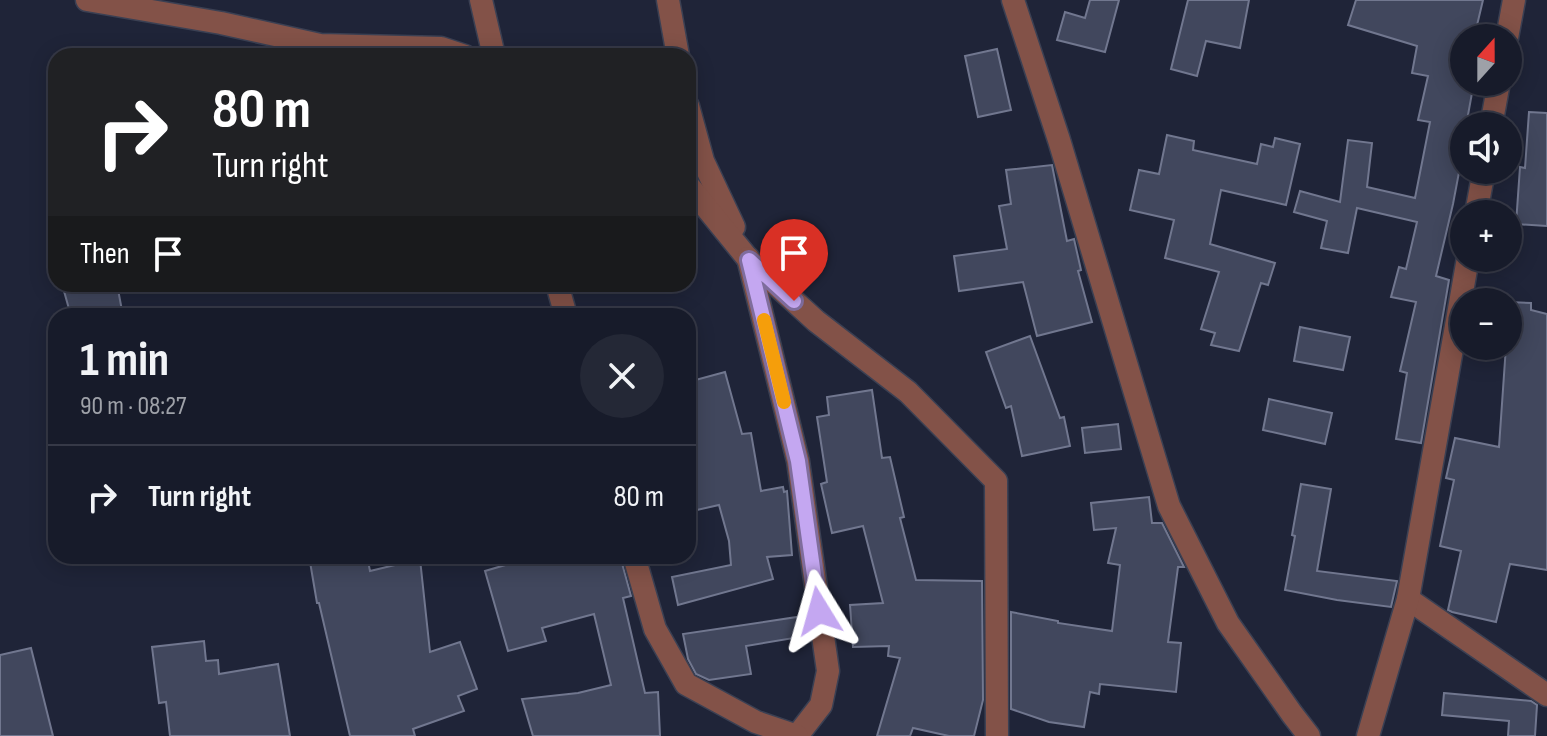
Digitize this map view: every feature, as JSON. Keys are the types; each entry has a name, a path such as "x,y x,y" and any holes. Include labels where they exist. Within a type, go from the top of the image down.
{"street":[{"path":"87,0 221,23 320,45 441,48"},
{"path":"481,0 492,48"},
{"path":"668,0 677,48"},
{"path":"1013,0 1059,140 1169,506 1228,623 1309,736"},
{"path":"1510,24 1514,0"},
{"path":"636,564 655,629 686,684 756,722 797,736 821,705 828,671 798,461 749,260 703,161 696,135"},
{"path":"696,195 749,260 816,321 908,392 996,481 997,736"},
{"path":"1368,736 1408,599 1466,272"},
{"path":"1408,599 1547,695"}],"building":[{"path":"1090,0 1119,0 1105,52 1057,40 1065,12 1085,18"},
{"path":"1188,0 1249,0 1240,48 1206,41 1197,76 1171,69"},
{"path":"1356,0 1483,0 1477,24 1450,24 1450,96 1471,96 1469,112 1450,112 1450,184 1457,184 1454,200 1450,200 1450,217 1436,276 1449,280 1421,443 1396,439 1407,373 1400,371 1416,302 1391,297 1399,267 1406,269 1417,222 1357,208 1348,253 1321,248 1327,221 1294,212 1300,191 1340,202 1348,140 1372,143 1367,187 1415,198 1430,122 1418,120 1428,76 1412,73 1417,46 1348,25"},
{"path":"997,49 1011,110 978,117 965,56"},
{"path":"1529,112 1547,113 1547,226 1522,224 1522,200 1518,200 1522,167 1525,168"},
{"path":"1167,135 1194,141 1193,150 1257,164 1261,144 1273,147 1275,138 1300,144 1286,205 1221,190 1210,244 1275,263 1268,285 1261,283 1239,351 1211,345 1215,333 1201,329 1219,272 1165,258 1174,220 1130,210 1139,170 1159,174"},
{"path":"1052,165 1067,241 1074,239 1081,270 1078,271 1092,322 1037,336 1023,282 959,291 954,256 1007,249 999,206 1011,204 1006,170"},
{"path":"64,292 118,292 122,308 69,308"},
{"path":"1522,303 1531,303 1531,310 1547,314 1547,570 1510,564 1496,622 1448,610 1461,551 1440,546 1454,480 1446,478 1455,438 1499,447 1505,360 1522,360"},
{"path":"1300,327 1350,337 1343,370 1294,361"},
{"path":"1030,336 1060,418 1064,417 1070,446 1022,456 1011,406 1006,408 986,352"},
{"path":"725,372 742,434 751,433 761,491 783,487 784,492 787,491 792,555 767,557 773,579 678,605 672,577 731,565 729,541 719,505 696,510 696,380"},
{"path":"872,390 882,458 890,457 904,517 900,518 916,580 982,581 983,700 974,736 949,736 913,728 910,736 877,736 900,658 888,656 889,646 853,647 850,605 883,603 863,526 832,533 821,484 827,482 817,417 829,415 827,397"},
{"path":"1269,399 1332,413 1325,444 1263,430"},
{"path":"1118,424 1121,449 1085,453 1082,428"},
{"path":"1301,484 1331,489 1317,571 1397,581 1391,607 1285,590"},
{"path":"1149,497 1152,523 1162,523 1184,567 1178,567 1168,642 1181,643 1176,692 1100,684 1099,694 1090,692 1084,727 1049,722 1011,709 1011,612 1112,631 1120,565 1108,563 1116,528 1094,530 1091,503"},
{"path":"310,564 369,564 370,571 399,564 421,564 430,652 460,642 477,689 458,696 464,711 413,729 415,736 350,736"},
{"path":"509,564 622,564 631,596 623,598 645,693 658,692 660,736 533,736 522,699 578,693 611,685 594,614 542,628 546,641 508,651 485,571"},
{"path":"797,617 800,637 746,646 751,674 709,680 696,674 688,659 683,634"},
{"path":"204,641 206,661 218,660 219,674 278,664 290,736 170,736 166,702 159,703 152,647"},
{"path":"31,648 53,736 0,736 0,655"},
{"path":"1444,693 1531,701 1537,705 1535,736 1508,736 1509,721 1442,715"}],"slow traffic":[{"path":"764,320 784,402"}],"route":[{"path":"794,301 749,260 798,461 819,611"}]}
